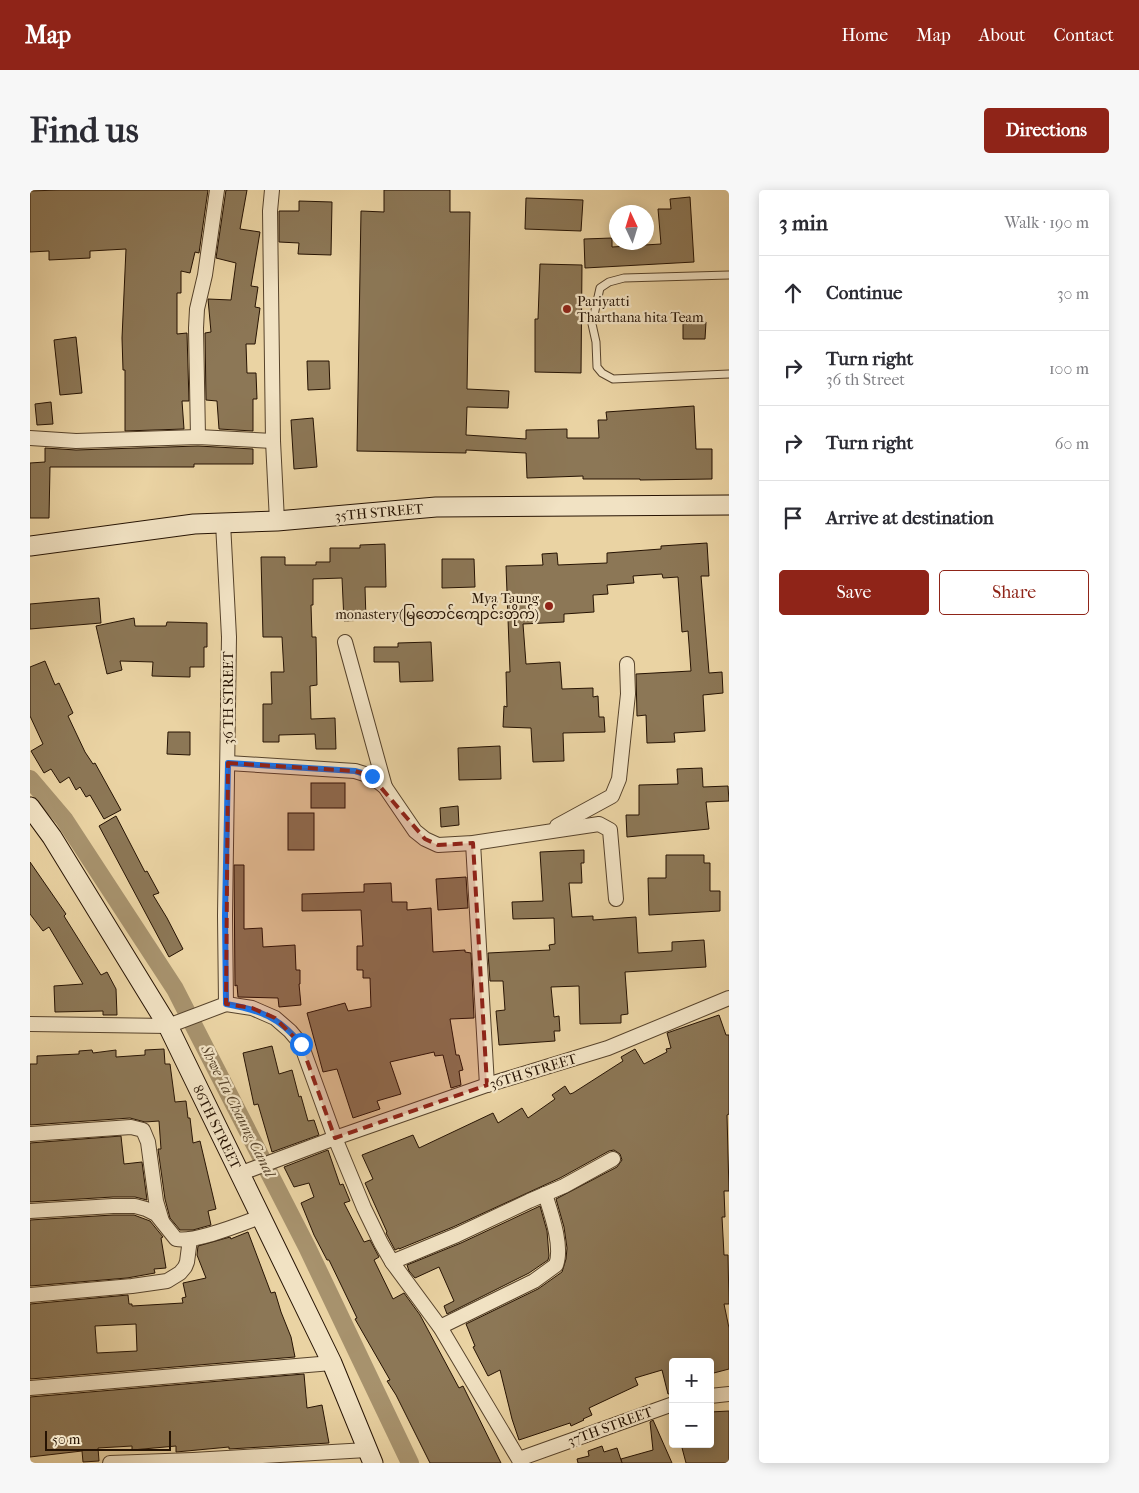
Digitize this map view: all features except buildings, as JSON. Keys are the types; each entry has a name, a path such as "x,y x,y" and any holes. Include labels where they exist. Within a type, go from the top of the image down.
{"main road":[{"name":"35TH STREET","path":"30,546 194,524 277,521 436,507 729,504"},
{"name":"86TH STREET","path":"30,808 52,837 174,1024 248,1171 260,1217 332,1363 370,1457"}],"street":[{"path":"198,437 197,309 206,275 217,190"},
{"path":"272,190 270,211 273,441 277,521"},
{"path":"30,438 76,441 198,437 273,441"},
{"name":"36 TH STREET","path":"223,523 229,637 225,916 226,1004"},
{"path":"345,642 384,787"},
{"path":"513,837 548,830 612,796 619,779 628,694 627,664"},
{"path":"228,763 355,771 372,776 384,787 415,831 425,840 438,845 513,837 599,824 610,830 616,899"},
{"path":"474,842 486,1085"},
{"name":"36TH STREET","path":"248,1171 486,1085 608,1048 729,998"},
{"path":"30,1024 174,1024 226,1004 252,1008 275,1018 290,1031 301,1044 335,1138 364,1208 392,1262 440,1327 520,1461"},
{"path":"30,1134 131,1127 143,1130 148,1142 156,1201 162,1221"},
{"path":"392,1262 457,1235 564,1186 613,1159"},
{"path":"440,1327 534,1281 556,1265 559,1255 552,1214 545,1194"},
{"path":"30,1211 125,1205 146,1209 156,1214 176,1239 190,1239 234,1227 260,1217"},
{"path":"30,1295 167,1281 180,1273 185,1267 190,1239"},
{"path":"30,1388 332,1363"},
{"path":"714,1396 729,1394"},
{"name":"37TH STREET","path":"520,1461 669,1405"},
{"path":"110,1463 370,1457"}],"lane":[{"path":"729,275 624,278 609,282 600,288 592,324 596,342 597,366 602,374 613,379 729,374"}],"highlighted area":[{"path":"228,763 355,771 371,776 425,839 438,845 473,843 487,1085 335,1138 301,1044 275,1018 252,1008 226,1004"}],"waterway":[{"name":"Shwe Ta Chaung Canal","path":"30,779 64,819 175,989 307,1247 410,1463"}],"place":[{"name":"Pariyatti Tharthana hita Team","path":"567,309"},
{"name":"Mya Taung monastery(မြတောင်ကျောင်းတိုက်)","path":"549,606"}],"route":[{"path":"301,1044 275,1018 252,1008 226,1004 225,916 228,763 355,771 372,776"}]}
